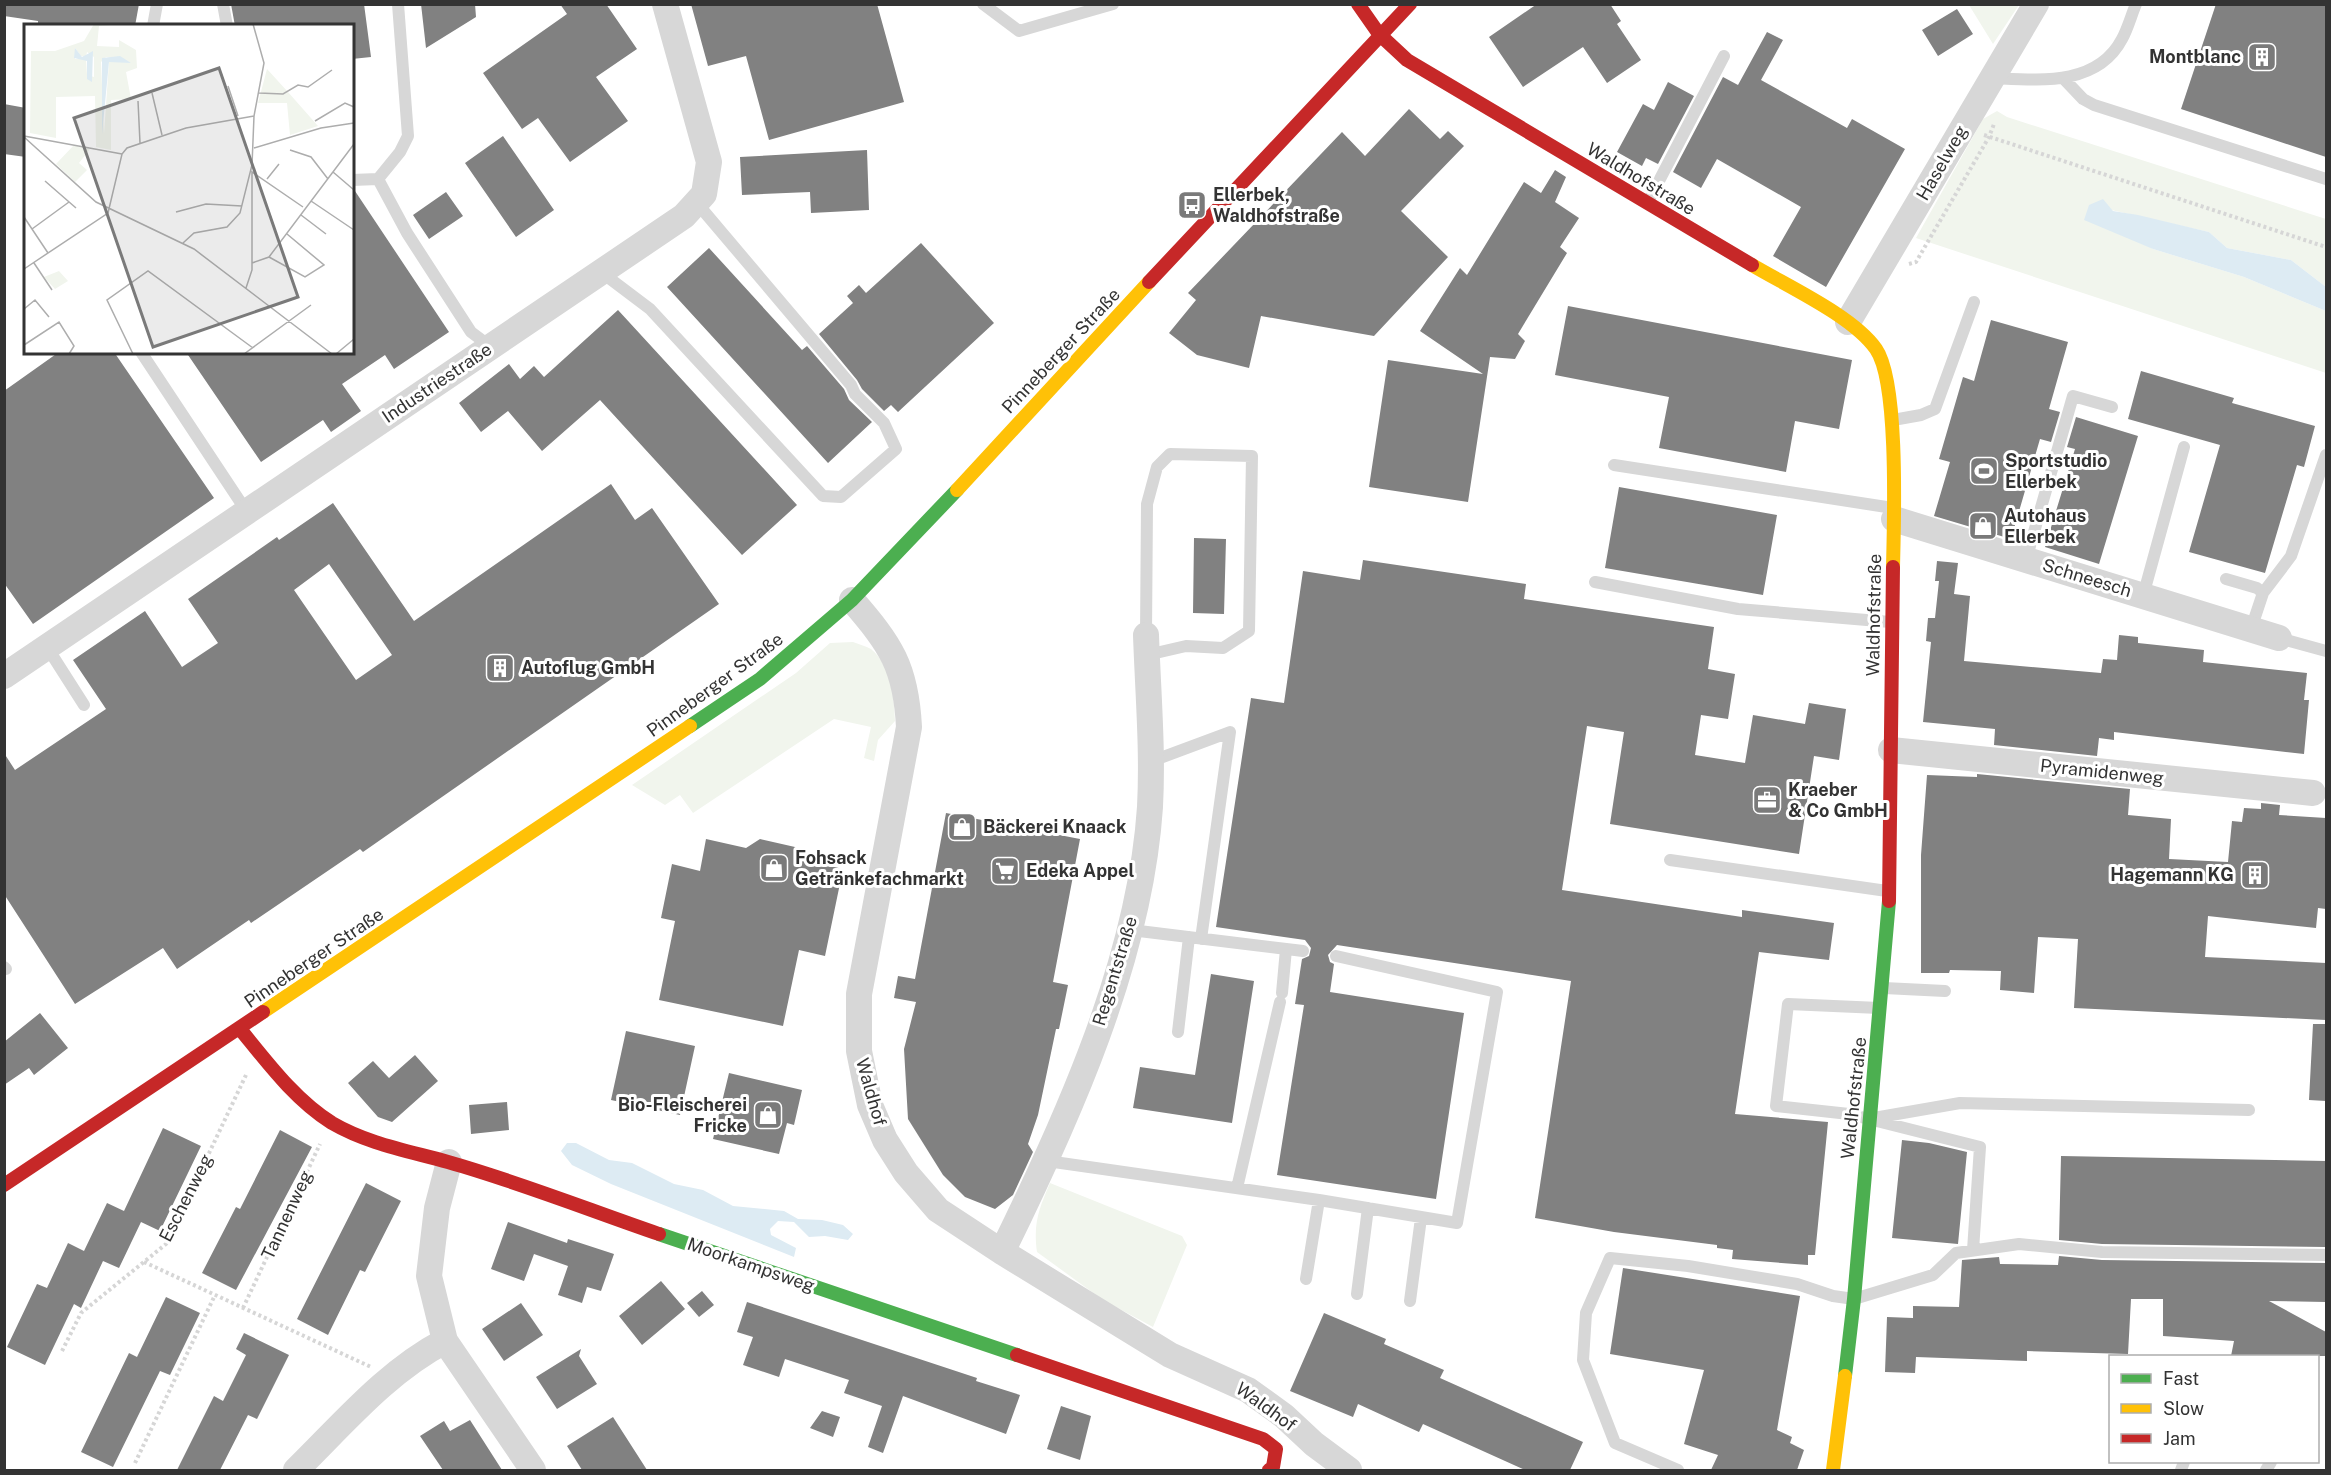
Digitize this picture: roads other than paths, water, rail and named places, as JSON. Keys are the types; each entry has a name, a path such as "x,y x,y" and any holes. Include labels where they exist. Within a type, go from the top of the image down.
{"street":[{"name":"Industriestraße","path":"4,676 684,216 704,194 709,162 665,4"},
{"name":"Waldhofstraße","path":"1358,4 1379,34 1407,60 1848,322 1877,350 1890,390 1894,513 1889,920 1854,1299 1833,1470"},
{"name":"Pinneberger Straße","path":"4,1185 760,679 852,600 1379,34 1410,4"},
{"name":"Haselweg","path":"1848,322 2036,4"},
{"name":"Schneesch","path":"1894,513 2026,560 2280,638"},
{"name":"Waldhof","path":"852,600 881,633 899,665 907,693 909,728 859,994 859,1051 870,1104 885,1140 912,1180 938,1210 1170,1355 1248,1390 1284,1416 1314,1444 1348,1470"},
{"name":"Regentstraße","path":"1002,1252 1047,1161 1091,1049 1131,930 1150,809 1152,761 1146,645"},
{"name":"Pyramidenweg","path":"1892,750 2320,793"},
{"name":"Moorkampsweg","path":"240,1029 279,1075 331,1122 388,1146 449,1162 1263,1439 1276,1449 1271,1469"},
{"path":"449,1162 437,1208 429,1276 445,1341 533,1470"},
{"path":"296,1470 390,1377 417,1356 445,1341"}],"lane":[{"path":"153,24 156,4"},
{"path":"223,4 227,24"},
{"path":"354,180 378,179 400,153 408,136 398,4"},
{"path":"983,4 1018,30 1113,4"},
{"path":"1991,78 2048,81 2064,79 2096,67 2122,40 2136,4"},
{"path":"1647,203 1724,56"},
{"path":"2064,79 2083,99 2094,105 2326,179"},
{"path":"378,179 407,233 471,332 491,346"},
{"path":"601,272 650,309 824,496 842,497 896,449 884,423 855,394 851,385 696,202"},
{"path":"1892,420 1921,415 1935,409 1974,302"},
{"path":"142,354 247,512"},
{"path":"2026,560 2073,396 2112,407"},
{"path":"2143,596 2184,447"},
{"path":"1170,454 1252,456 1249,631 1223,648 1146,645 1147,504 1157,467 1170,454"},
{"path":"2251,629 2263,593 2283,569 2299,537 2326,455"},
{"path":"1614,465 1894,513"},
{"path":"2226,579 2257,588 2263,593"},
{"path":"1595,582 1738,609 1892,622"},
{"path":"2280,638 2326,651"},
{"path":"47,647 84,705"},
{"path":"1152,761 1230,732 1178,1032"},
{"path":"1670,860 1888,891"},
{"path":"1131,930 1303,951"},
{"path":"1237,1188 1281,998 1286,949"},
{"path":"1047,1161 1319,1200 1457,1223 1497,992 1335,956"},
{"path":"1883,988 1945,992"},
{"path":"1881,1008 1788,1004 1776,1106 1849,1114 1980,1147 1973,1250"},
{"path":"1869,1119 1960,1103 2249,1110"},
{"path":"1306,1278 1319,1200"},
{"path":"1357,1294 1368,1208"},
{"path":"1410,1301 1421,1218"},
{"path":"1678,1470 1615,1443 1583,1360 1586,1313 1610,1258 1797,1284 1833,1296 1854,1299 1933,1275 1956,1253 2019,1244 2102,1252 2326,1255"}],"place":[{"name":"Montblanc","path":"2262,57"},
{"name":"Ellerbek, Waldhofstraße","path":"1192,205"},
{"name":"Sportstudio Ellerbek","path":"1984,471"},
{"name":"Autohaus Ellerbek","path":"1983,526"},
{"name":"Autoflug GmbH","path":"500,668"},
{"name":"Kraeber & Co GmbH","path":"1767,800"},
{"name":"Bäckerei Knaack","path":"962,827"},
{"name":"Fohsack Getränkefachmarkt","path":"774,868"},
{"name":"Edeka Appel","path":"1005,871"},
{"name":"Hagemann KG","path":"2255,875"},
{"name":"Bio-Fleischerei Fricke","path":"768,1115"}]}
